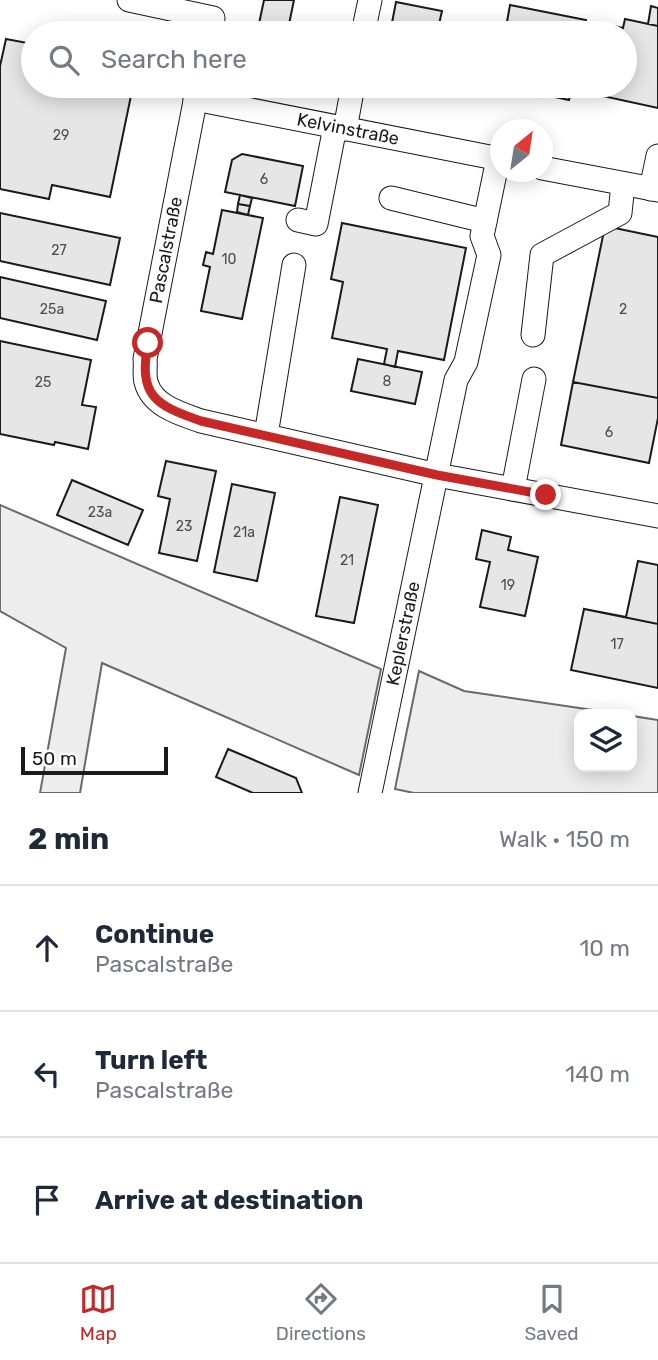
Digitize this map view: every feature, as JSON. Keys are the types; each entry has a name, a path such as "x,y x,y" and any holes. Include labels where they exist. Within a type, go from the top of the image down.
{"street":[{"path":"129,0 213,17"},
{"path":"366,21 370,0"},
{"name":"Pascalstraße","path":"196,98 145,359 146,383 156,400 175,412 201,421 437,475 658,516"},
{"name":"Kelvinstraße","path":"221,98 340,128 490,157"},
{"path":"298,220 316,224 349,98"},
{"path":"553,170 655,190 658,156"},
{"name":"Keplerstraße","path":"370,793 456,380 466,362 489,255 482,236 494,182"},
{"path":"533,335 542,255 620,213 623,184"},
{"path":"391,198 485,221"},
{"path":"266,435 294,265"},
{"path":"513,489 534,379"}],"shaded area":[{"path":"0,505 381,669 359,775 102,663 80,793 40,793 66,648 0,611"},
{"path":"419,671 464,691 586,709 574,709 574,772 637,772 637,717 658,720 658,793 414,793 395,789"}],"building":[{"path":"264,0 294,0 290,21 260,21"},
{"path":"396,2 442,11 440,21 392,21"},
{"path":"510,5 586,20 586,21 507,21"},
{"path":"651,6 658,8 658,26 648,24"},
{"path":"637,22 658,26 658,108 612,98 637,98"},
{"path":"6,39 21,42 21,98 131,98 110,197 52,185 49,199 0,189 0,66"},
{"path":"242,154 303,166 295,206 225,192 232,160"},
{"path":"240,195 252,198 250,206 238,204"},
{"path":"238,204 250,206 248,215 237,212"},
{"path":"222,210 263,218 242,319 201,311 210,267 203,265 206,252 213,254"},
{"path":"0,213 120,238 110,285 0,261"},
{"path":"342,223 466,248 444,360 398,351 395,367 384,364 387,349 332,338 343,282 331,279"},
{"path":"605,226 658,237 658,398 573,382"},
{"path":"0,277 106,301 97,340 0,318"},
{"path":"0,341 91,360 82,405 96,407 88,449 0,434"},
{"path":"358,359 422,372 415,404 351,391"},
{"path":"573,382 658,398 658,418 649,463 561,445"},
{"path":"166,461 216,471 197,561 159,553 170,499 158,496"},
{"path":"72,480 143,510 128,545 57,515"},
{"path":"232,484 275,493 257,581 214,572"},
{"path":"340,497 378,505 354,623 316,616"},
{"path":"482,530 511,537 508,550 538,557 525,616 480,607 490,562 476,559"},
{"path":"638,561 658,565 658,688 571,670 584,609 626,617"},
{"path":"584,609 658,624 658,688 571,670"},
{"path":"228,749 296,778 302,793 253,793 216,777"}],"route":[{"path":"148,343 145,359 146,383 156,400 175,412 201,421 437,475 546,495"}]}
